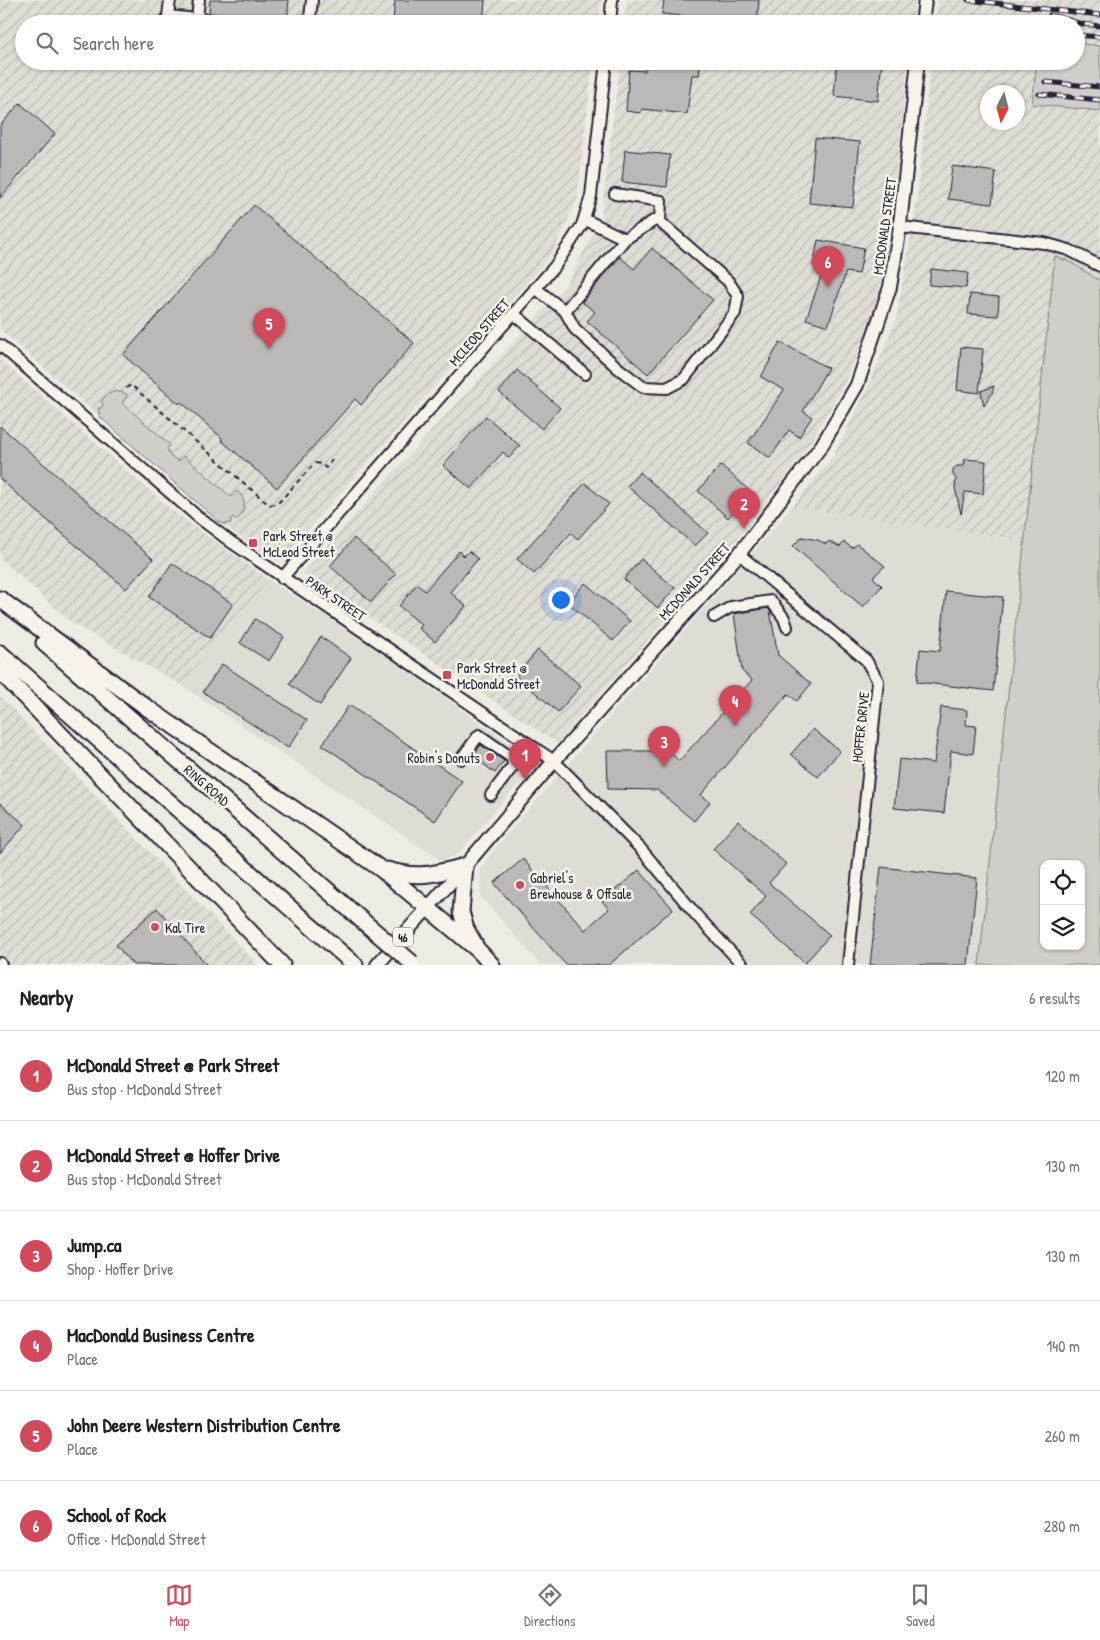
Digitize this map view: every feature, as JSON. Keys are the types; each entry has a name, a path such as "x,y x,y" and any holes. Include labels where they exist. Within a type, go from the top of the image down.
{"highway":[{"path":"0,599 146,707 381,869 478,950 492,965"},
{"name":"RING ROAD","path":"0,604 413,964"},
{"path":"0,653 355,965"},
{"path":"0,671 282,965"},
{"path":"381,869 405,876 421,876 465,866 461,912 466,929 478,950"}],"main road":[{"path":"923,15 925,0"},
{"name":"MCDONALD STREET","path":"378,965 554,761 739,554 822,445 857,385 890,287 900,227 917,70"}],"street":[{"path":"168,15 170,0"},
{"path":"197,15 199,0"},
{"path":"310,15 312,0"},
{"path":"611,15 612,0"},
{"name":"MCLEOD STREET","path":"282,578 536,288 570,245 584,219 591,196 605,70"},
{"path":"615,194 661,201 660,222"},
{"path":"584,219 625,239"},
{"path":"536,288 565,311 575,329 618,368 643,386 667,388 684,379 736,312 738,296 728,281 660,222 655,220 625,239 565,311"},
{"path":"900,227 1044,244 1069,250 1100,266"},
{"path":"513,313 585,374"},
{"name":"PARK STREET","path":"0,345 198,517 282,578 554,761"},
{"name":"HOFFER DRIVE","path":"739,554 866,660 878,681 848,965"},
{"path":"714,617 731,607 771,601 784,618 787,628"},
{"path":"461,759 479,735 512,758 513,766 491,795"},
{"path":"554,761 640,848 697,916 742,965"}],"path":[{"path":"126,388 131,385 268,504 279,502 311,466 318,463 326,468 332,460"},
{"path":"244,491 248,487"}],"shaded area":[{"path":"0,0 601,0 599,15 15,15 15,70 592,70 577,200 552,254 281,560 274,560 218,521 0,329"},
{"path":"627,0 915,0 913,15 625,15"},
{"path":"938,0 1100,0 1100,46 1085,44 1085,15 936,15"},
{"path":"1085,44 1100,46 1100,111 1032,104 1036,70 1085,70"},
{"path":"619,70 907,70 889,248 873,318 845,382 808,447 747,527 557,743 303,573 567,284 601,218"},
{"path":"930,70 1036,70 1032,104 1100,111 1100,281 1072,263 1055,256 1025,541 792,507 834,455 865,394 896,320 916,207"},
{"path":"1055,256 1072,263 1100,281 1100,965 979,965"},
{"path":"0,360 174,512 269,580 181,685 71,622 0,558"},
{"path":"116,391 127,394 122,403 170,445 167,449 171,457 179,461 184,456 231,497 237,491 240,494 244,501 244,509 237,520 233,517 231,523 223,524 218,521 100,417 98,408 101,408 103,405 101,401 108,394"},
{"path":"792,507 1025,541 979,965 541,965 481,897 480,871 491,853"},
{"path":"269,580 370,645 530,758 529,771 459,853 442,861 181,685"},
{"path":"0,696 2,698 258,965 0,965"}],"building":[{"path":"210,0 289,0 288,15 228,15 209,13"},
{"path":"395,0 485,0 484,15 394,15"},
{"path":"664,0 759,0 758,15 662,14"},
{"path":"629,70 700,70 699,75 692,75 687,114 642,109 641,113 626,111"},
{"path":"836,70 881,70 878,101 834,96"},
{"path":"20,103 55,134 0,198 0,126"},
{"path":"815,138 860,142 853,207 809,203"},
{"path":"625,150 670,155 667,187 622,182"},
{"path":"952,166 996,172 992,204 948,199"},
{"path":"254,205 414,343 361,405 355,399 277,488 221,440 222,438 181,402 179,404 123,355"},
{"path":"818,240 864,248 859,274 846,272 828,326 806,319 824,268 813,266"},
{"path":"652,248 713,300 648,374 587,321 595,312 582,302 620,257 634,269"},
{"path":"931,269 968,273 966,288 929,285"},
{"path":"970,294 999,297 998,316 968,314"},
{"path":"780,342 828,368 803,411 812,417 799,437 789,430 770,458 748,443 784,390 761,377"},
{"path":"961,347 983,349 979,393 957,390"},
{"path":"517,370 560,408 542,429 499,392"},
{"path":"994,386 992,393 984,406 981,391"},
{"path":"486,416 520,446 509,458 503,452 471,489 443,465"},
{"path":"0,426 153,559 126,589 0,479"},
{"path":"965,459 986,461 983,494 965,492 961,514 953,469 957,466 964,466"},
{"path":"721,465 751,492 728,518 698,491"},
{"path":"640,472 708,533 695,546 627,486"},
{"path":"585,483 609,504 578,539 571,533 534,574 517,559"},
{"path":"802,537 818,540 826,544 829,541 840,547 844,542 852,548 857,544 885,566 873,577 882,586 863,607 793,546"},
{"path":"354,538 396,574 371,602 330,566"},
{"path":"459,551 464,556 469,551 478,559 450,592 466,606 435,642 419,628 422,625 399,606 417,584 425,591"},
{"path":"641,559 675,588 658,608 624,579"},
{"path":"172,563 233,604 210,638 149,597"},
{"path":"585,583 630,621 613,641 568,603"},
{"path":"946,591 1003,597 993,691 917,682 920,649 940,651"},
{"path":"768,608 778,655 811,684 797,701 788,694 701,795 710,802 694,821 657,790 608,789 607,751 669,751 679,761 752,680 742,671 734,614"},
{"path":"255,619 284,637 269,661 240,643"},
{"path":"321,637 351,658 320,705 289,684"},
{"path":"538,650 581,686 558,712 516,676"},
{"path":"222,664 307,720 288,748 203,692"},
{"path":"349,705 462,781 435,821 322,745"},
{"path":"941,707 967,710 966,725 976,726 973,754 951,751 944,813 894,808 899,759 934,763"},
{"path":"813,729 840,751 818,777 791,754"},
{"name":"Robin's Donuts","path":"481,745 504,761 495,773 473,756"},
{"path":"0,803 25,825 0,853"},
{"path":"738,821 786,864 769,883 830,935 805,963 750,915 766,896 713,849"},
{"path":"523,859 585,930 609,909 602,901 639,870 673,909 609,965 566,965 494,883"},
{"path":"881,867 977,878 968,965 870,965"},
{"name":"Kal Tire","path":"157,908 207,965 133,965 116,945"}],"railway":[{"path":"968,0 1100,15"},
{"path":"1085,24 1100,26"},
{"path":"1085,36 1100,37"},
{"path":"1045,82 1100,87"},
{"path":"1039,94 1100,100"}],"place":[{"name":"School of Rock","path":"828,287"},
{"name":"John Deere Western Distribution Centre","path":"269,349"},
{"name":"McDonald Street @ Hoffer Drive","path":"744,529"},
{"name":"Park Street @ McLeod Street","path":"253,543"},
{"name":"Park Street @ McDonald Street","path":"447,675"},
{"name":"MacDonald Business Centre","path":"735,726"},
{"name":"Robin's Donuts","path":"490,757"},
{"name":"Jump.ca","path":"664,767"},
{"name":"McDonald Street @ Park Street","path":"525,780"},
{"name":"Gabriel's Brewhouse & Offsale","path":"520,885"},
{"name":"Kal Tire","path":"155,927"}]}
